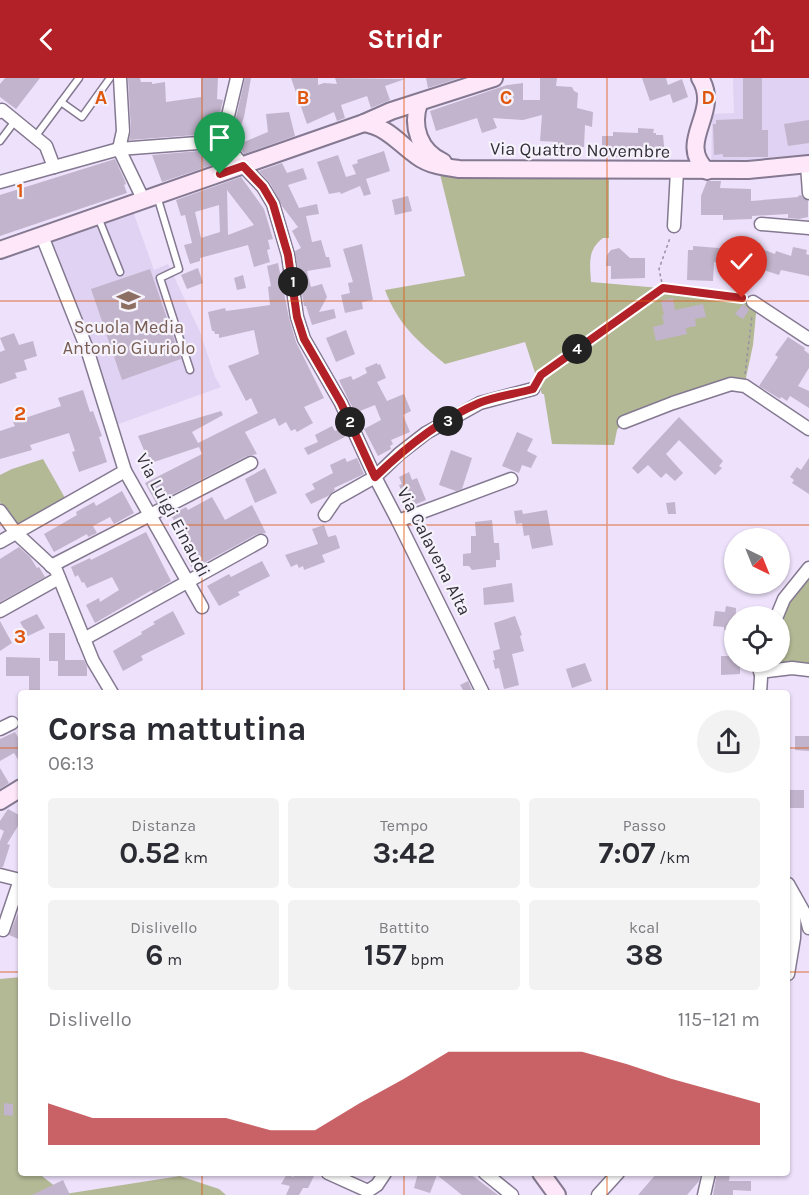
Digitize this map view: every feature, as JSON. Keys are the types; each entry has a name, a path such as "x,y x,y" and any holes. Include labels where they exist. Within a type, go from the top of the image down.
{"street":[{"path":"120,78 123,131 118,149 151,198"},
{"path":"0,182 118,149 198,143 216,137 227,120 237,78"},
{"path":"0,250 364,123 391,111 494,78"},
{"path":"674,226 677,171 694,150 705,110 707,95 700,78"},
{"path":"419,103 415,124 421,142 436,158 459,169"},
{"path":"0,110 46,146 54,167"},
{"name":"Via Quattro Novembre","path":"364,123 380,126 418,157 439,166 459,169 748,171 808,165"},
{"name":"Via Calavena Alta","path":"216,137 229,147 263,187 273,204 288,255 297,317 304,339 341,403 375,477 482,690"},
{"path":"694,150 697,159 706,171"},
{"path":"808,165 809,193"},
{"path":"761,224 809,228"},
{"name":"Via Luigi Einaudi","path":"42,236 87,349 125,471 202,607"},
{"path":"753,302 809,339"},
{"path":"624,422 732,384 745,386 809,429"},
{"path":"325,516 336,499 375,477 426,433 480,403 533,389"},
{"path":"51,566 251,463"},
{"path":"0,542 125,471"},
{"path":"398,521 511,479"},
{"path":"0,511 16,533 56,570 93,661 110,690"},
{"path":"84,639 261,542"},
{"path":"781,606 784,599 809,568"},
{"path":"0,611 59,578"},
{"path":"790,668 809,670"},
{"path":"760,690 761,672"},
{"path":"0,729 12,723"},
{"path":"0,801 18,790"},
{"path":"0,875 18,880"},
{"path":"3,930 18,886"},
{"path":"790,888 806,916 809,928"},
{"path":"791,937 795,897"},
{"path":"334,1176 368,1193 383,1176"},
{"path":"489,1176 512,1195"},
{"path":"543,1176 557,1195"},
{"path":"598,1195 615,1176"},
{"path":"704,1195 708,1176"}],"lane":[{"path":"35,137 79,78"},
{"path":"62,102 82,117 110,78"},
{"path":"0,141 15,121"},
{"path":"151,198 179,269 160,278 190,370"},
{"path":"98,217 120,272"}],"path":[{"path":"663,288 659,269 674,226"},
{"path":"533,389 541,375 663,288 742,298 753,302 745,386"}],"shaded area":[{"path":"733,78 809,78 809,163 711,172 712,114 734,113"},
{"name":"Scuola Media Antonio Giuriolo","path":"130,203 154,270 168,264 200,332 215,377 221,387 116,425 48,230"}],"green space":[{"path":"609,167 609,238 603,238 594,247 590,263 591,282 694,291 757,303 753,345 744,387 737,385 622,423 617,430 614,445 552,444 544,394 542,394 525,342 445,364 403,323 385,290 465,276 440,174"},
{"path":"43,459 65,498 17,526 0,502 0,475"},
{"path":"809,569 809,669 790,670 790,606 786,606"},
{"path":"18,977 18,1176 42,1176 65,1194 180,1176 219,1189 226,1195 0,1195 0,979"}],"building":[{"path":"5,78 40,78 16,109 0,97 0,84"},
{"path":"128,78 140,78 141,82 152,82 152,84 165,82 166,102 201,97 201,78 218,78 217,99 223,100 219,117 211,130 196,135 129,140 131,131"},
{"path":"245,78 251,78 244,117 235,143 227,136 235,122"},
{"path":"291,78 318,78 318,85 337,84 335,78 405,79 385,86 390,100 371,108 367,96 341,105 345,118 337,121 334,112 307,124"},
{"path":"426,78 460,78 428,88"},
{"path":"540,78 557,78 556,86 572,87 578,93 577,108 593,112 592,127 585,125 584,147 579,147 578,156 563,156 563,152 558,152 558,142 540,141 542,115 523,120 493,118 497,128 482,133 477,118 436,131 430,111 507,85 523,83 523,100 540,100"},
{"path":"642,78 666,78 668,85 682,79 688,97 673,103 670,94 650,101"},
{"path":"743,78 762,78 762,130 768,130 768,157 714,155 713,124 716,124 716,120 743,119"},
{"path":"289,112 295,136 244,154 237,145 268,132 266,114"},
{"path":"809,120 809,143 788,146 784,124"},
{"path":"638,128 654,129 653,133 656,135 663,135 665,156 635,154 635,157 602,157 602,136 613,136 613,132 638,133"},
{"path":"217,149 227,160 162,182 152,155"},
{"path":"384,151 390,171 366,179 371,194 364,196 360,186 341,194 340,192 329,194 317,162 338,155 346,177 356,174 352,165 358,163 357,160"},
{"path":"115,159 125,181 127,193 0,236 0,195"},
{"path":"282,163 287,173 303,168 307,179 288,185 299,208 317,204 319,214 306,216 312,242 321,240 331,267 307,271 311,287 322,284 327,297 319,312 334,309 336,318 312,325 306,306 304,306 295,251 301,248 292,231 298,227 282,206 270,183 259,171"},
{"path":"241,177 264,209 273,239 268,240 270,249 267,250 270,262 254,267 248,245 200,258 200,261 190,264 184,245 192,243 185,215 181,216 176,200","holes":["227,190 254,225 228,235","219,205 220,232 201,238 195,212"]},
{"path":"707,181 721,181 720,188 751,189 751,201 801,195 808,201 808,217 788,218 788,214 723,220 723,215 701,215 701,196"},
{"path":"408,196 412,211 395,215 392,200"},
{"path":"362,244 373,300 362,302 363,309 345,313 341,295 350,293 348,283 353,282 343,249"},
{"path":"734,244 761,252 762,249 775,254 776,251 791,256 793,247 807,250 809,276 781,270 779,275 748,265 744,271 714,262 713,281 687,280 688,250 693,250 693,246 731,249"},
{"path":"619,248 630,258 645,258 645,278 611,279 611,266 606,266 607,255 611,250"},
{"path":"278,263 296,342 324,398 304,407 313,423 297,432 295,429 291,431 286,422 279,426 275,418 245,432 257,454 247,456 156,503 145,483 202,454 199,447 151,463 138,436 221,411 223,415 192,432 198,443 258,413 251,398 246,401 228,366 259,354 254,330 219,338 219,334 212,331 208,312 225,308 226,311 270,305 268,287 271,286 267,266"},
{"path":"198,268 203,283 187,289 181,275"},
{"path":"150,269 181,359 122,380 91,289"},
{"path":"243,275 246,288 237,290 234,278"},
{"path":"673,298 675,310 703,304 706,317 695,319 696,326 686,328 687,334 656,341 653,327 664,324 661,301"},
{"path":"743,304 749,310 743,319 735,314"},
{"path":"346,330 355,354 336,362 326,338"},
{"path":"14,333 19,345 33,341 37,356 24,360 27,370 15,373 17,378 0,384 0,352 5,350 0,338"},
{"path":"788,337 805,348 804,350 809,354 809,368 798,386 809,391 809,408 790,396 787,401 781,397 780,399 759,386 778,357 775,355"},
{"path":"380,364 386,378 377,382 387,401 404,394 411,411 403,415 410,432 391,440 393,444 390,446 391,449 378,456 364,429 381,420 375,405 355,413 339,380 351,376 353,380 367,373 365,368"},
{"path":"83,390 90,412 93,411 102,436 99,437 107,462 79,472 72,452 75,451 69,433 30,445 32,450 0,459 0,431 15,426 13,422 61,406 58,398"},
{"path":"679,417 723,461 719,466 722,468 715,475 679,440 666,454 683,473 675,481 666,473 661,478 648,465 638,474 632,468"},
{"path":"332,426 335,431 341,428 345,437 308,455 304,448 318,442 315,435"},
{"path":"517,432 533,439 527,451 537,456 531,468 522,465 519,473 502,466"},
{"path":"451,450 472,458 462,489 456,491 439,485"},
{"path":"345,458 347,462 357,458 364,474 334,488 335,490 328,496 311,504 305,494 315,489 312,484 333,473 330,465"},
{"path":"809,458 809,494 792,483 794,480 790,477 797,467 801,470"},
{"path":"265,468 277,493 255,503 245,479"},
{"path":"409,472 412,480 417,478 426,500 409,507 399,485 402,484 399,477"},
{"path":"122,491 134,513 114,524 110,517 93,526 97,533 88,537 87,534 54,552 44,534 94,502 96,506"},
{"path":"212,497 225,520 252,505 266,533 257,534 193,569 186,559 190,556 171,525 175,523 171,515 186,507 188,510"},
{"path":"675,502 676,514 668,514 666,503"},
{"path":"522,510 523,514 547,510 553,545 532,549 529,535 524,536 522,523 516,524 514,511"},
{"path":"492,520 494,543 499,543 500,560 496,560 496,567 472,570 469,566 463,566 463,554 471,553 471,536 476,536 475,522"},
{"path":"324,525 328,537 336,535 340,548 322,555 325,562 304,570 303,566 299,568 297,564 291,567 285,555 318,544 312,529"},
{"path":"146,532 171,581 95,623 86,605 99,598 100,602 119,590 112,577 87,588 78,575 75,577 71,567 90,558 91,560"},
{"path":"19,547 30,557 37,568 39,567 45,577 0,602 0,559"},
{"path":"262,561 270,576 238,592 240,595 219,606 207,586 229,574 231,577"},
{"path":"512,583 514,602 484,605 483,588"},
{"path":"173,611 185,634 141,656 143,660 123,671 113,651 142,634 141,632 155,624 153,622"},
{"path":"715,611 724,612 724,627 713,626"},
{"path":"37,614 45,628 28,636 20,622"},
{"path":"515,616 522,635 520,636 524,651 512,654 519,685 504,689 499,668 495,669 493,660 495,660 493,651 500,649 494,623"},
{"path":"0,621 12,643 0,651"},
{"path":"49,633 65,633 65,660 84,660 87,676 58,676 58,661 49,661"},
{"path":"721,656 724,656 724,672 740,672 740,674 721,675"},
{"path":"6,657 40,658 40,690 29,690 29,676 6,676"},
{"path":"585,663 592,681 572,688 566,669"},
{"path":"468,681 472,690 463,690 460,685"},
{"path":"15,732 18,738 18,759 14,753 0,761 0,739"},
{"path":"795,736 809,736 809,751 795,750"},
{"path":"0,768 9,783 0,789"},
{"path":"790,790 804,790 804,808 790,808"},
{"path":"8,809 18,814 18,826 7,844 10,845 3,867 0,867 0,841 4,831 0,829 0,821"},
{"path":"18,913 18,939 9,935"},
{"path":"4,1103 13,1104 13,1116 4,1115"},
{"path":"286,1176 314,1176 308,1188 303,1188 299,1195 286,1195 290,1186 281,1184"},
{"path":"417,1176 437,1176 430,1193 414,1188"},
{"path":"438,1176 473,1176 498,1195 462,1195"},
{"path":"654,1176 700,1176 699,1181 687,1195 638,1195"},
{"path":"716,1176 730,1176 729,1181 751,1181 751,1191 733,1190 733,1195 713,1195"},
{"path":"63,1180 70,1195 32,1195"}],"place":[{"name":"Scuola Media Antonio Giuriolo","path":"129,301"}],"route":[{"path":"220,174 243,166 263,187 273,204 288,255 297,317 304,339 341,403 375,477 426,433 480,403 533,389 541,375 663,288 742,298"}]}
